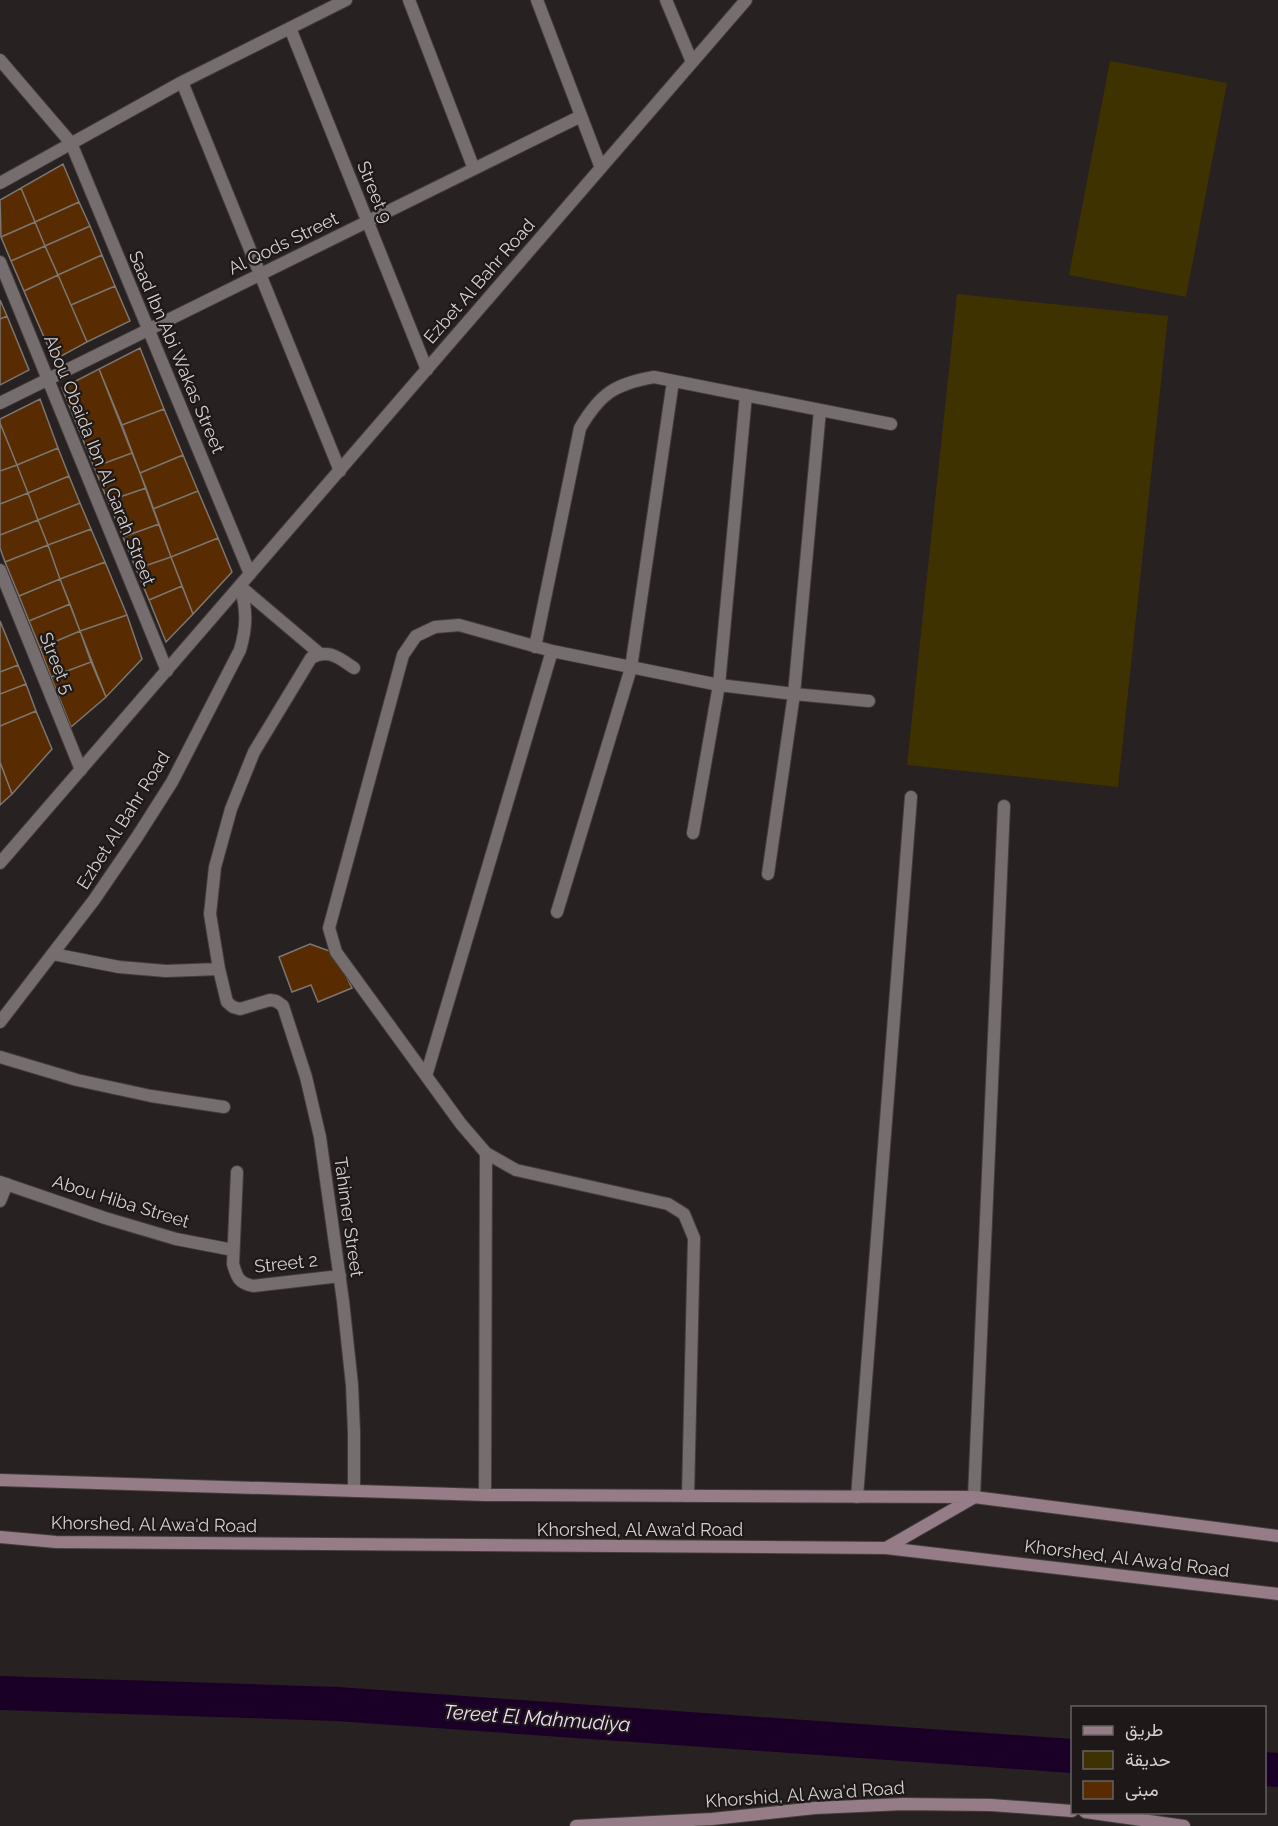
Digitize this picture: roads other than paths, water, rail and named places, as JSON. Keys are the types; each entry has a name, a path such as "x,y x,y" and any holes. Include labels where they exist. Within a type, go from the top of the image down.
{"main road":[{"name":"Khorshed, Al Awa'd Road","path":"0,1480 484,1495 974,1497 1278,1536"},
{"path":"886,1548 974,1497"},
{"name":"Khorshed, Al Awa'd Road","path":"0,1537 56,1542 886,1548 1278,1594"},
{"name":"Khorshid, Al Awa'd Road","path":"576,1826 712,1819 814,1808 903,1804 991,1805 1071,1811"},
{"path":"1099,1814 1184,1826"}],"street":[{"path":"0,183 182,82 346,0"},
{"path":"409,0 474,169"},
{"path":"537,0 601,168"},
{"path":"666,0 692,63"},
{"name":"Ezbet Al Bahr Road","path":"0,863 746,0"},
{"name":"Street 9","path":"290,28 427,370"},
{"name":"Saad Ibn Abi Wakas Street","path":"0,60 70,143 250,574"},
{"path":"182,82 340,471"},
{"name":"Al Qods Street","path":"0,403 581,116"},
{"name":"Abou Obaida Ibn Al Garah Street","path":"0,262 167,671"},
{"path":"535,647 580,428 592,408 610,392 631,381 654,377 891,424"},
{"path":"557,912 631,668 673,381"},
{"path":"693,833 719,685 746,395"},
{"path":"768,874 794,694 820,410"},
{"name":"Street 5","path":"0,570 6,601 81,771"},
{"path":"240,586 319,653"},
{"name":"Ezbet Al Bahr Road","path":"0,1022 94,900 172,782 240,650 246,617 240,586"},
{"path":"688,1496 694,1238 684,1214 668,1204 516,1170 486,1153 461,1124 336,952 329,928 403,656 416,636 435,627 459,625 552,651 719,685 869,701"},
{"path":"426,1076 552,651"},
{"path":"53,954 119,967 166,971 219,969 210,915 215,867 231,809 254,752 310,658 319,653 327,653 354,668"},
{"path":"857,1497 911,797"},
{"path":"974,1497 1004,806"},
{"name":"Tahimer Street","path":"219,969 227,1002 233,1007 240,1009 270,1000 283,1006 306,1077 316,1116 340,1276 352,1384 354,1491"},
{"path":"0,1057 77,1080 151,1096 224,1107"},
{"path":"484,1495 486,1153"},
{"name":"Street 2","path":"237,1172 233,1264 236,1275 243,1284 253,1286 340,1276"},
{"path":"0,1201 3,1183"},
{"name":"Abou Hiba Street","path":"3,1183 105,1218 176,1239 233,1250"}],"waterway":[{"name":"Tereet El Mahmudiya","path":"0,1693 337,1704 1071,1756"},
{"name":"Tereet El Mahmudiya","path":"1266,1769 1278,1770"}]}
